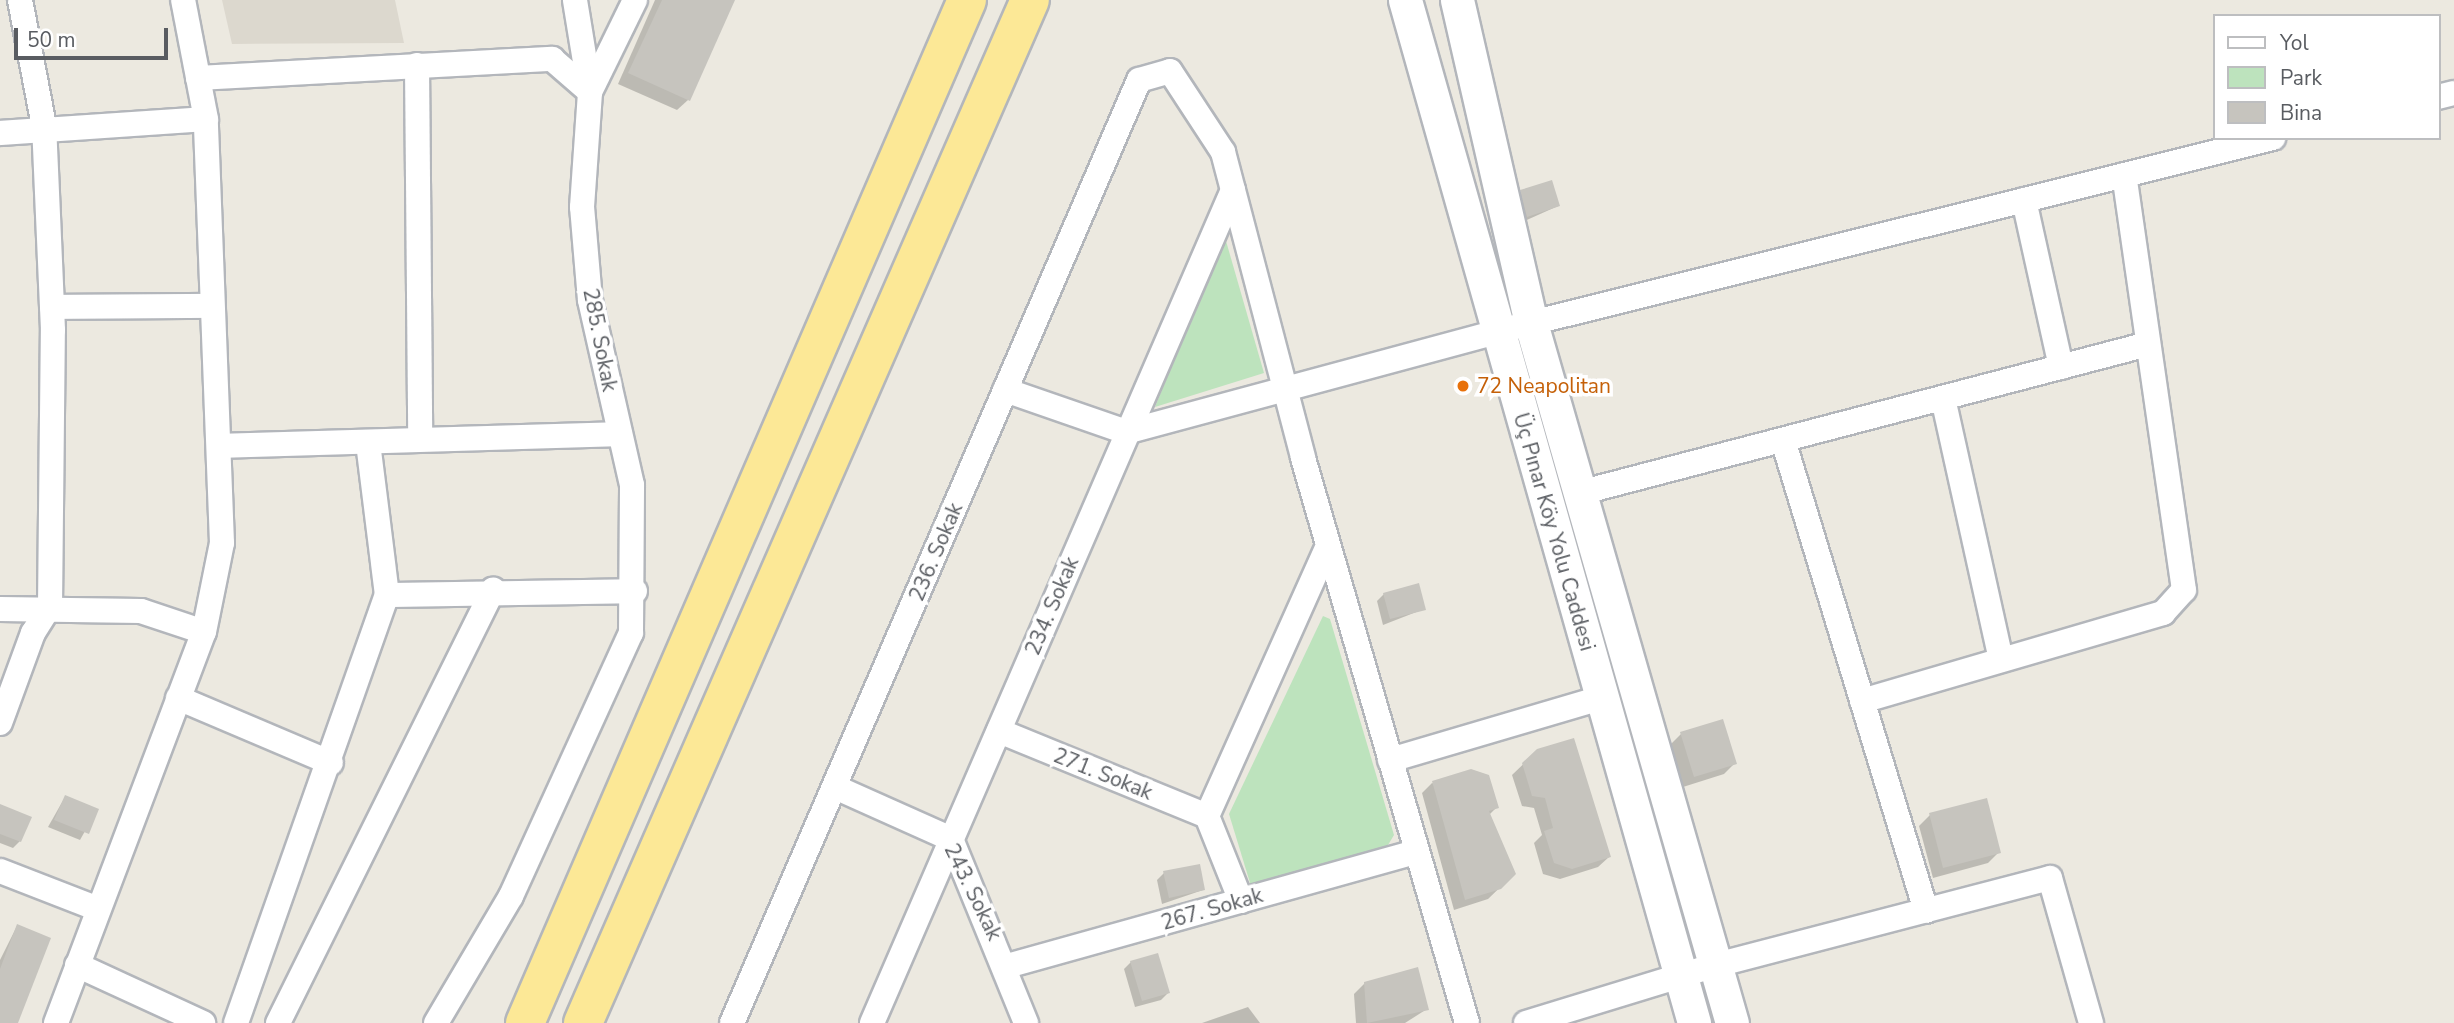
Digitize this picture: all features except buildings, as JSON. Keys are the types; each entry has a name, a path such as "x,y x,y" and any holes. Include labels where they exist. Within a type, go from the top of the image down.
{"highway":[{"path":"525,1023 967,0"},
{"path":"583,1023 1030,0"}],"main road":[{"name":"Üç Pınar Köy Yolu Caddesi","path":"1405,0 1694,1023"},
{"name":"Üç Pınar Köy Yolu Caddesi","path":"1457,0 1531,323 1732,1023"}],"street":[{"path":"0,723 33,633 50,606 52,307 44,126 20,0"},
{"path":"55,1023 204,632 222,543 206,120 183,0"},
{"name":"285. Sokak","path":"436,1023 511,897 631,633 635,591 632,485 590,300 582,207 590,92 575,0"},
{"path":"198,78 552,59 590,92 635,0"},
{"path":"417,65 420,439"},
{"name":"236. Sokak","path":"732,1023 1139,80 1170,71 1223,152 1233,190"},
{"path":"0,133 44,126 206,120"},
{"path":"1005,390 1126,432 1531,323 2265,140"},
{"path":"1861,701 2163,612 2184,590 2124,175"},
{"path":"1233,190 1328,546 1467,1023"},
{"name":"234. Sokak","path":"872,1023 1233,190"},
{"path":"2024,200 2062,367"},
{"path":"52,307 212,306"},
{"path":"1579,493 2148,344"},
{"path":"1943,398 2001,660"},
{"path":"220,446 620,434"},
{"path":"1783,440 1926,912"},
{"path":"236,1023 331,764 387,595 369,443"},
{"path":"1241,901 1206,816 1328,546"},
{"path":"278,1023 493,589"},
{"path":"387,595 493,589 635,591"},
{"path":"0,610 50,606 141,611 204,632"},
{"path":"178,698 331,764"},
{"path":"1390,760 1601,698"},
{"name":"271. Sokak","path":"999,731 1206,816"},
{"name":"243. Sokak","path":"835,787 951,839 1007,966 1026,1023"},
{"name":"267. Sokak","path":"1007,966 1416,852"},
{"path":"0,871 98,909"},
{"path":"1526,1023 1716,965 2050,878 2091,1023"},
{"path":"77,965 203,1023"}],"shaded area":[{"path":"222,0 395,0 404,43 232,44"}],"green space":[{"path":"1224,234 1264,373 1155,407"},
{"path":"1323,616 1330,619 1394,835 1385,850 1251,886 1229,814"}],"place":[{"name":"72 Neapolitan","path":"1463,386"}]}
